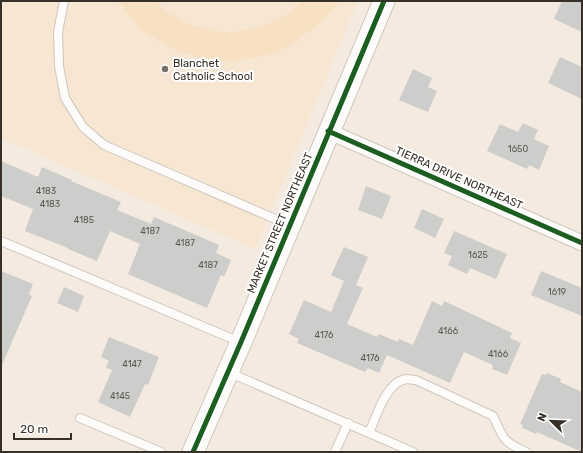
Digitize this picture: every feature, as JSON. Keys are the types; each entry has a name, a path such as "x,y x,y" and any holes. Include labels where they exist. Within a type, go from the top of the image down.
{"main road":[{"name":"MARKET STREET NORTHEAST","path":"193,452 241,342 328,131 384,1"}],"street":[{"name":"TIERRA DRIVE NORTHEAST","path":"328,131 582,243"}],"lane":[{"path":"64,1 58,32 59,66 65,98 83,127 104,145 290,226"},
{"path":"1,241 241,342"},
{"path":"228,372 348,423 400,449 413,452"},
{"path":"369,433 383,400 389,390 406,379 416,380 493,416 501,434 506,441 526,452"},
{"path":"80,418 161,452"},
{"path":"335,452 348,423"}],"shaded area":[{"name":"Blanchet Catholic School","path":"1,1 358,1 255,249 1,138"},
{"path":"118,1 156,1 168,13 189,24 212,31 230,33 256,28 282,18 303,1 340,1 322,21 299,39 276,53 254,58 219,62 180,52 142,31"}],"building":[{"path":"562,1 582,1 582,32 554,19"},
{"path":"560,57 582,67 582,99 548,83"},
{"path":"413,69 432,78 428,87 437,91 428,112 399,100"},
{"path":"523,123 538,130 534,139 549,146 539,170 529,165 527,169 487,151 500,124 518,132"},
{"path":"1,161 38,177 42,167 121,202 117,210 151,224 154,217 219,245 216,253 231,260 224,277 221,275 207,308 128,274 140,244 110,231 97,261 25,231 33,209 1,196"},
{"path":"366,186 391,196 382,219 358,210"},
{"path":"422,209 444,219 435,238 414,228"},
{"path":"454,231 507,254 496,279 470,268 467,274 448,265 452,256 444,253"},
{"path":"344,247 368,257 356,285 363,288 347,324 377,337 379,334 398,342 399,339 413,345 432,301 442,306 444,301 512,333 510,338 521,343 507,375 492,369 493,365 464,352 450,383 387,355 379,373 368,368 365,372 297,343 299,339 289,334 304,300 331,312 344,281 331,275"},
{"path":"1,271 33,284 29,294 32,296 1,367"},
{"path":"541,271 582,288 582,316 531,295"},
{"path":"64,287 84,296 78,312 57,303"},
{"path":"109,337 159,357 148,385 145,384 130,417 98,402 112,370 106,368 109,361 101,357"},
{"path":"547,373 561,379 560,382 582,392 582,452 537,432 536,434 522,428 523,425 520,424 542,374 546,375"}],"cycle path":[{"path":"193,452 241,342 384,1"},
{"path":"328,131 582,243"}],"place":[{"name":"Blanchet Catholic School","path":"165,69"}]}
